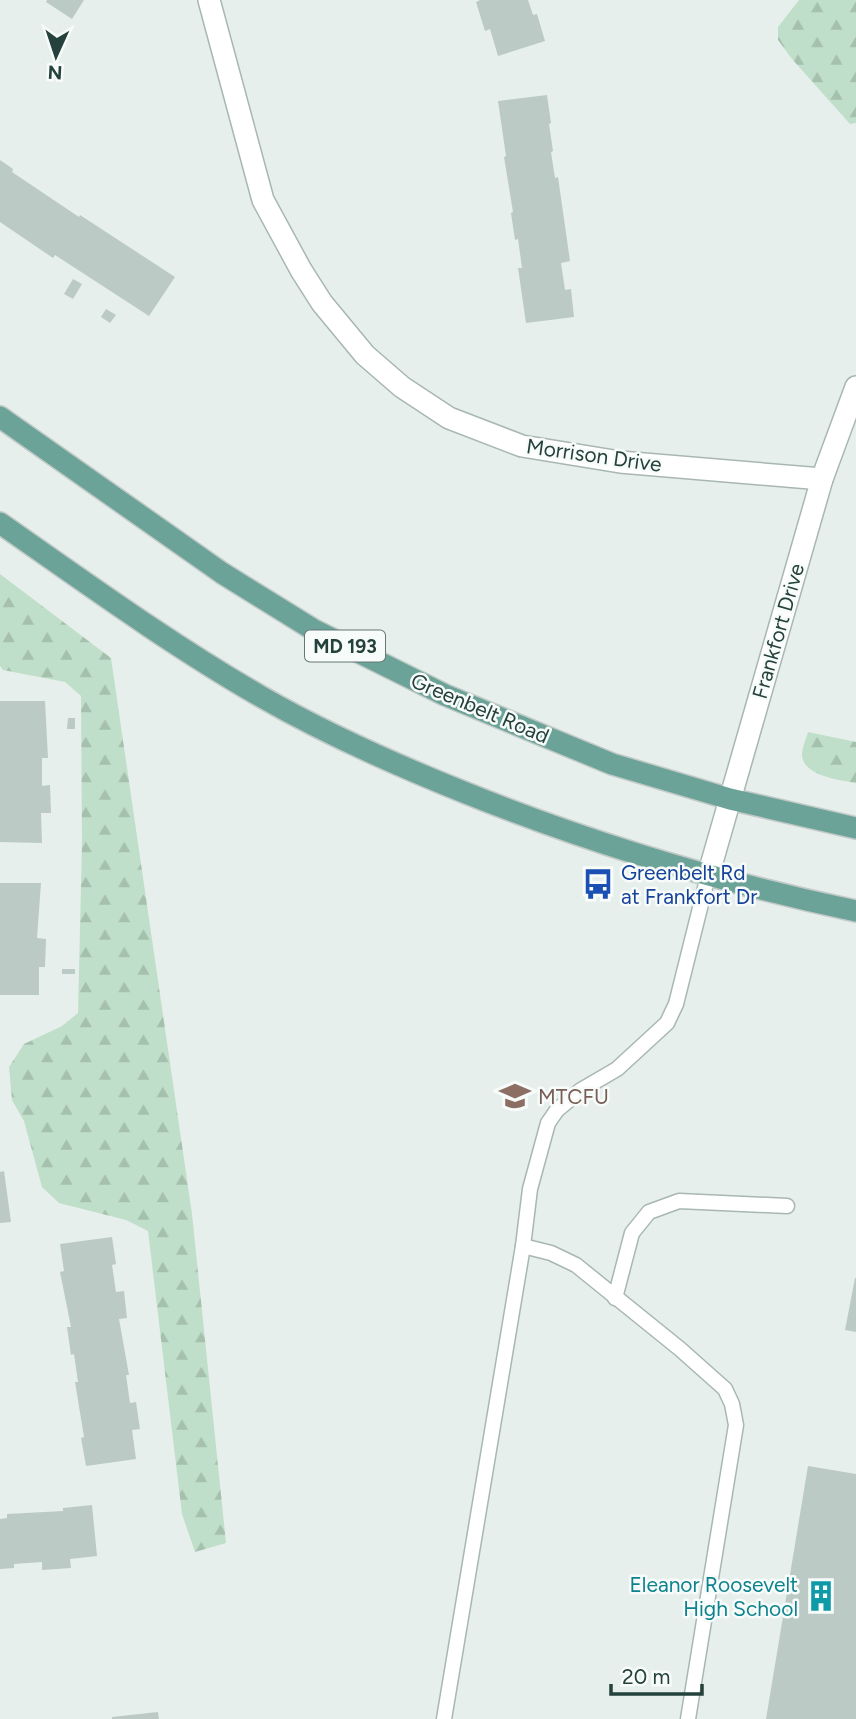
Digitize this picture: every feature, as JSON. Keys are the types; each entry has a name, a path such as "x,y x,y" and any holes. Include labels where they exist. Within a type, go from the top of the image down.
{"main road":[{"name":"Greenbelt Road","path":"0,417 222,573 314,630 445,695 612,764 730,799 856,828"},
{"path":"0,523 142,623 261,697 374,756 547,825 708,876 856,911"}],"street":[{"name":"Morrison Drive","path":"209,0 264,200 301,270 322,303 365,355 402,387 449,418 522,446 620,462 822,479"},
{"name":"Frankfort Drive","path":"708,876 822,479 856,387"}],"lane":[{"path":"444,1719 523,1246 530,1189 548,1122 557,1110 582,1090 617,1069 667,1023 676,1003 708,876"},
{"path":"615,1297 632,1233 649,1212 679,1201 787,1206"},
{"path":"523,1246 576,1265 725,1389 732,1404 736,1424 688,1719"}],"green space":[{"path":"799,0 856,0 856,123 850,124 778,40 778,27"},
{"path":"0,574 111,658 192,1214 226,1543 195,1552 182,1514 148,1231 126,1220 59,1203 42,1187 24,1121 12,1100 9,1067 24,1044 62,1026 78,1013 82,843 81,696 65,682 3,670 0,666"},
{"path":"808,732 856,742 856,783 823,776 809,768 802,755"}],"building":[{"path":"84,0 72,19 46,2"},
{"path":"528,0 533,15 537,14 545,41 498,56 490,29 485,31 476,2"},
{"path":"547,95 551,152 555,178 558,177 570,261 561,263 565,290 571,289 574,317 526,323 518,268 522,268 511,213 513,212 498,101"},
{"path":"0,160 13,169 12,172 79,217 80,215 175,277 149,316 55,255 53,258 0,222"},
{"path":"73,279 82,284 73,299 64,294"},
{"path":"106,309 116,315 110,323 101,317"},
{"path":"0,701 45,701 48,758 42,758 42,786 50,785 51,813 41,813 42,843 0,842"},
{"path":"68,718 75,718 75,729 67,729"},
{"path":"0,883 41,883 37,938 46,939 45,967 39,967 39,995 0,995"},
{"path":"62,969 75,969 75,974 62,974"},
{"path":"4,1171 11,1222 0,1223 0,1172"},
{"path":"112,1237 116,1292 124,1291 127,1318 119,1319 129,1375 126,1375 130,1403 136,1402 140,1429 132,1430 136,1459 86,1466 75,1382 78,1382 67,1327 71,1327 60,1272 64,1271 60,1244"},
{"path":"856,1278 856,1332 845,1330"},
{"name":"Eleanor Roosevelt High School","path":"808,1466 856,1474 856,1719 766,1719"},
{"path":"92,1505 97,1556 70,1559 71,1568 42,1570 42,1562 14,1564 14,1568 0,1569 0,1519 7,1518 7,1514 63,1511 63,1508"},
{"path":"158,1712 159,1719 112,1719 112,1717"}],"place":[{"name":"Greenbelt Rd at Frankfort Dr","path":"598,884"},
{"name":"MTCFU","path":"515,1096"},
{"name":"Eleanor Roosevelt High School","path":"821,1596"}]}
